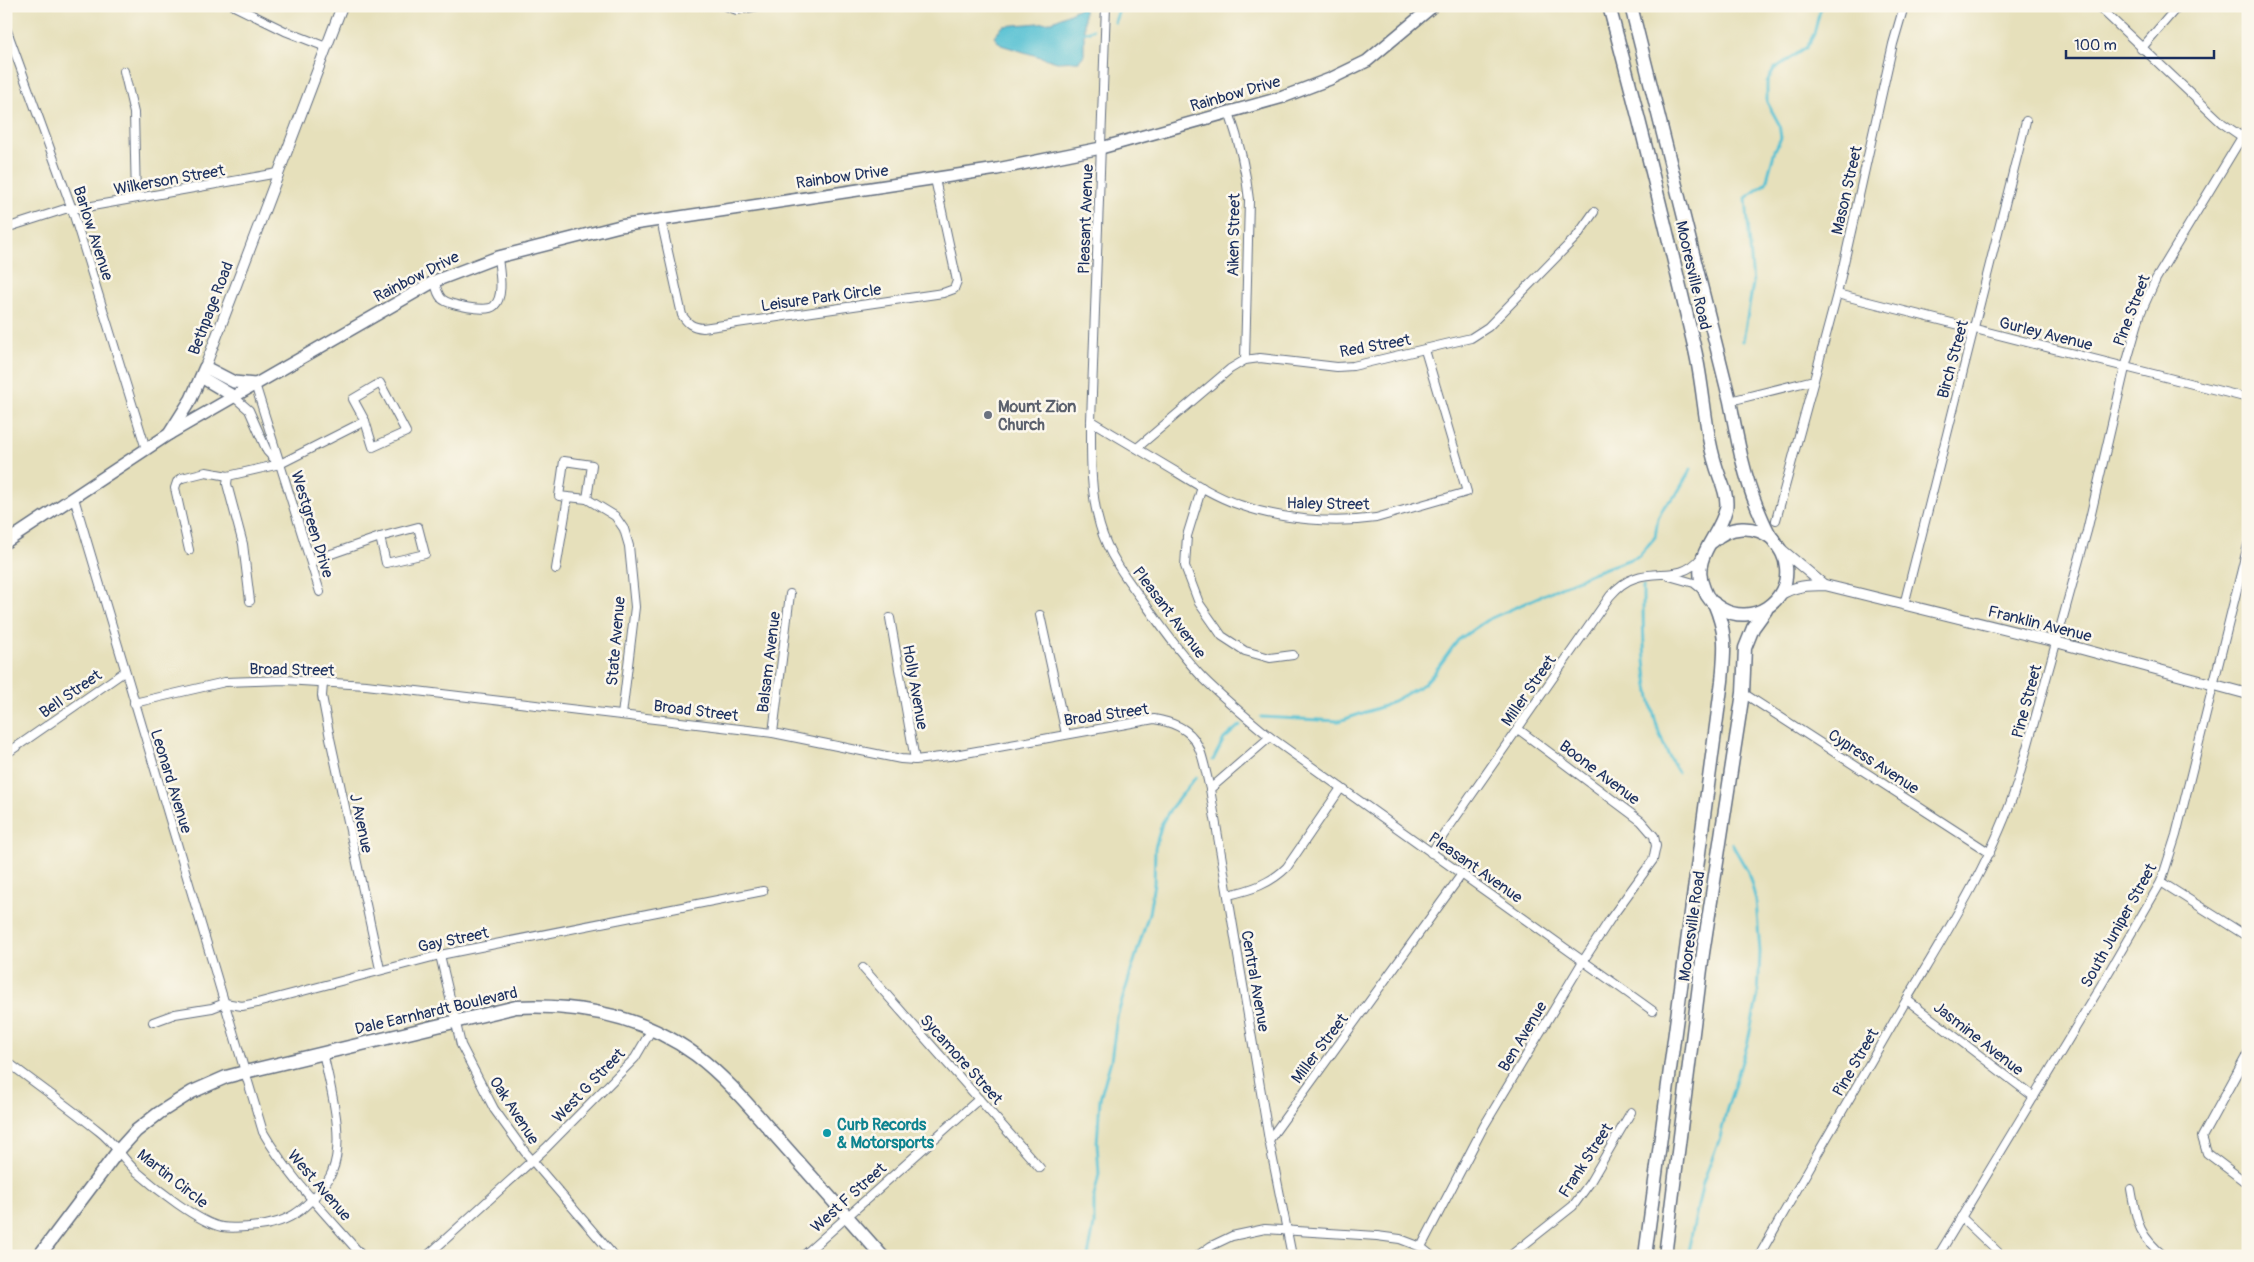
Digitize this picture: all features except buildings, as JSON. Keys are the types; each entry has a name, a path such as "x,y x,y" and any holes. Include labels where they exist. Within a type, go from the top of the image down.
{"main road":[{"name":"Rainbow Drive","path":"169,434 435,281 498,256 572,237 661,220 997,170 1101,148 1283,97 1330,79 1367,61 1433,6"},
{"name":"Mooresville Road","path":"1609,6 1656,184 1697,360 1710,450 1726,500 1724,514 1705,552 1700,575 1720,618 1725,640 1722,681 1663,1111 1646,1256"},
{"name":"Mooresville Road","path":"1631,6 1730,401 1749,485 1766,527 1785,559 1787,572 1785,584 1780,595 1767,608 1753,628 1746,643 1743,693 1703,953 1665,1256"},
{"path":"203,372 234,382 255,384"},
{"path":"203,372 233,396"},
{"name":"Bethpage Road","path":"6,542 169,434 180,418 203,372"},
{"path":"1705,552 1721,534 1740,528 1760,531 1778,546"},
{"name":"Mooresville Road","path":"1710,598 1730,613 1743,615 1756,613 1767,608"},
{"name":"Dale Earnhardt Boulevard","path":"39,1256 118,1151 136,1131 159,1113 192,1092 226,1077 323,1052 516,1007 549,1005 602,1012 652,1029 696,1055 718,1074 882,1256"}],"street":[{"path":"234,6 285,30 326,46"},
{"name":"Bethpage Road","path":"203,372 342,6"},
{"path":"726,6 737,10 758,6"},
{"name":"Pleasant Avenue","path":"1106,6 1091,421 1092,480 1100,525 1106,544 1135,591 1200,675 1226,700 1270,737 1653,1011"},
{"name":"Mason Street","path":"1776,520 1837,294 1893,44 1904,6"},
{"path":"2098,6 2141,49 2245,139"},
{"path":"2141,49 2178,6"},
{"name":"Barlow Avenue","path":"6,28 72,209 146,449"},
{"path":"124,71 134,113 136,198"},
{"name":"Aiken Street","path":"1229,112 1245,168 1249,200 1244,360"},
{"name":"Birch Street","path":"1904,605 2026,121"},
{"name":"Pine Street","path":"1759,1256 1990,853 2005,820 2017,784 2087,530 2125,368 2141,312 2156,279 2245,139 2248,127"},
{"name":"Wilkerson Street","path":"6,228 65,209 278,173"},
{"name":"Leisure Park Circle","path":"661,220 682,315 687,323 694,327 703,328 944,293 954,289 957,281 935,179"},
{"name":"Red Street","path":"1244,360 1260,358 1337,367 1353,366 1471,338 1488,327 1577,236 1594,212"},
{"path":"435,281 438,293 448,303 486,310 494,306 499,296 498,256"},
{"name":"Gurley Avenue","path":"1837,294 2248,398"},
{"name":"Haley Street","path":"1091,421 1202,487 1240,505 1265,512 1306,519 1351,520 1376,518 1466,492 1425,350"},
{"path":"1137,448 1230,368 1244,360"},
{"path":"1730,401 1814,380"},
{"path":"380,383 406,432 373,447 365,421 353,399 380,383"},
{"name":"Westgreen Drive","path":"255,384 320,592"},
{"name":"Westgreen Drive","path":"233,396 249,410 267,451 280,464"},
{"path":"189,550 175,488 177,482 182,478 206,472 228,476 280,464 365,421"},
{"path":"556,569 568,497 559,496 564,461 592,465 587,499"},
{"path":"228,476 227,484 243,544 250,601"},
{"path":"1202,487 1187,536 1185,566 1199,603 1222,636 1244,651 1270,658 1293,655"},
{"name":"State Avenue","path":"568,497 587,499 615,516 624,529 629,546 635,607 622,715"},
{"name":"Leonard Avenue","path":"74,498 124,672 245,1072"},
{"path":"311,561 380,537 418,527 425,554 386,563 380,537"},
{"name":"South Juniper Street","path":"1938,1256 2161,882 2176,835 2248,545"},
{"name":"Franklin Avenue","path":"1778,546 1824,585"},
{"name":"Miller Street","path":"1431,853 1614,592 1636,577 1668,575 1688,569 1705,552"},
{"name":"Miller Street","path":"1668,575 1694,583 1710,598"},
{"name":"Franklin Avenue","path":"1780,595 1805,585 1824,585 2056,642 2248,694"},
{"name":"Balsam Avenue","path":"773,733 790,594"},
{"path":"1040,615 1066,734"},
{"name":"Holly Avenue","path":"890,618 915,760"},
{"name":"Bell Street","path":"6,754 124,672"},
{"name":"Broad Street","path":"134,704 225,682 285,680 366,685 773,733 901,759 915,760 949,756 1145,720 1167,722 1182,727 1194,738 1201,753 1210,790"},
{"name":"J Avenue","path":"323,683 322,696 330,738 380,969"},
{"name":"Cypress Avenue","path":"1743,693 1990,853"},
{"name":"Boone Avenue","path":"1518,729 1641,821 1654,836 1656,846"},
{"path":"1210,790 1270,737"},
{"path":"1228,895 1254,889 1276,878 1287,867 1341,788"},
{"name":"Central Avenue","path":"1210,790 1269,1140 1292,1256"},
{"name":"Ben Avenue","path":"1421,1247 1484,1126 1583,961 1653,860 1656,846"},
{"name":"Miller Street","path":"1269,1140 1462,874"},
{"path":"2161,882 2248,937"},
{"name":"Gay Street","path":"154,1022 175,1014 212,1008 225,1003 242,1006 257,1003 380,969 440,955 762,891"},
{"name":"Oak Avenue","path":"440,955 461,1045 494,1109 532,1161 614,1256"},
{"name":"Sycamore Street","path":"863,968 1040,1168"},
{"name":"Jasmine Avenue","path":"1907,1000 2034,1097"},
{"name":"West G Street","path":"427,1256 532,1161 635,1058 652,1029"},
{"name":"Martin Circle","path":"6,1061 102,1134 136,1170 186,1209 220,1227 246,1228 268,1225 296,1214 311,1200 332,1174 338,1152 333,1104 323,1052"},
{"path":"2248,1053 2202,1137 2207,1153 2248,1184"},
{"name":"West Avenue","path":"245,1072 263,1132 277,1157 311,1200 362,1256"},
{"name":"West F Street","path":"803,1256 979,1099"},
{"name":"Frank Street","path":"1510,1256 1573,1206 1589,1184 1631,1112"},
{"path":"2131,1189 2136,1218 2143,1236 2164,1256"},
{"path":"1961,1217 2002,1256"},
{"path":"1197,1256 1211,1246 1232,1236 1265,1229 1287,1229 1400,1239 1421,1247 1432,1256"}],"water":[{"path":"1084,6 1084,55 1079,61 1057,62 1001,45 994,37 1003,26 1051,22"}],"waterway":[{"path":"1115,22 1120,6"},
{"path":"1743,341 1753,284 1746,198 1766,183 1775,150 1781,138 1779,124 1767,102 1767,82 1774,69 1807,47 1814,34 1821,6"},
{"path":"1081,33 1093,30"},
{"path":"1261,717 1339,721 1384,706 1424,684 1458,640 1487,620 1592,573 1639,556 1655,537 1658,518 1665,505 1676,495 1691,469"},
{"path":"1643,586 1647,682 1658,729 1666,751 1678,772"},
{"path":"1213,760 1224,739 1240,725"},
{"path":"1088,1256 1094,1225 1094,1196 1099,1174 1097,1143 1100,1099 1111,1060 1117,1017 1149,913 1154,883 1155,848 1162,823 1171,808 1196,777"},
{"path":"1687,1256 1703,1182 1720,1138 1747,1045 1758,995 1760,952 1756,900 1748,872 1732,844"}],"place":[{"name":"Mount Zion Church","path":"988,415"},
{"name":"Curb Records & Motorsports","path":"827,1133"}]}
